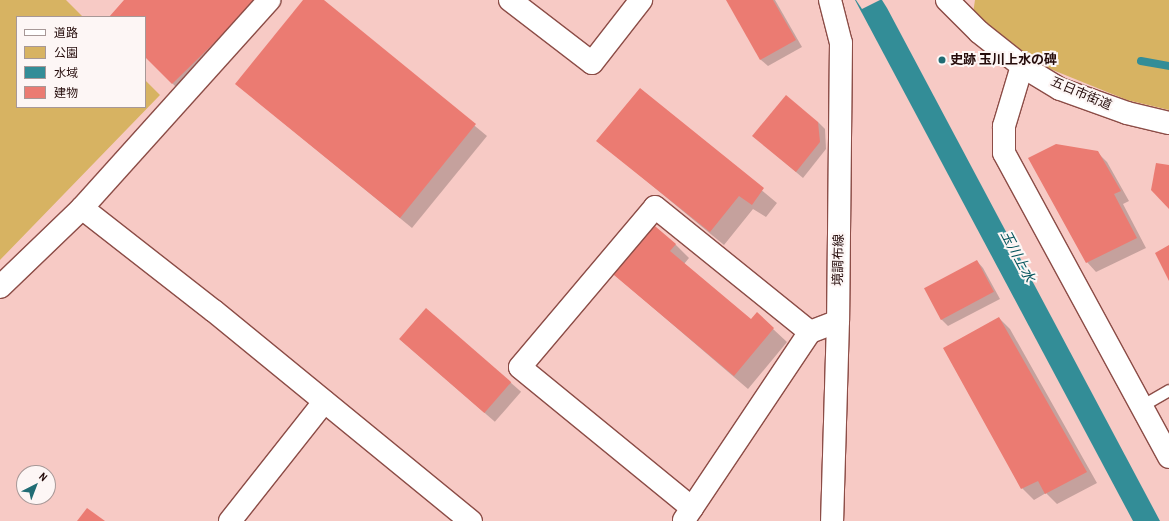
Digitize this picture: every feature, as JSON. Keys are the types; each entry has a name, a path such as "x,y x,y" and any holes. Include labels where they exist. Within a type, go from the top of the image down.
{"street":[{"path":"0,287 82,208 268,0"},
{"path":"510,0 592,63 641,0"},
{"name":"境調布線","path":"830,0 841,43 838,321 832,521"},
{"name":"五日市街道","path":"954,4 1022,66 1060,89 1127,113 1169,123"},
{"path":"1022,66 1004,126 1004,153 1169,457"},
{"path":"810,332 655,207 520,367 688,515 810,332 838,321"},
{"path":"82,208 214,311 470,521"},
{"path":"230,521 324,402"}],"lane":[{"path":"1141,406 1169,390"}],"green space":[{"path":"0,0 66,0 82,16 16,16 16,108 146,108 146,81 160,95 0,260"},
{"path":"975,0 1169,0 1169,110 1127,100 1023,58 972,20"}],"water":[{"name":"玉川上水","path":"855,0 882,0 887,8 1160,521 1133,521"}],"pier":[{"path":"856,0 880,0 862,9"}],"building":[{"path":"124,0 258,0 172,84 146,58 146,16 110,16"},
{"path":"303,0 324,0 476,124 400,218 235,84"},
{"path":"726,0 773,0 796,40 760,60"},
{"path":"640,88 764,188 752,205 739,196 710,232 596,141"},
{"path":"786,95 818,122 820,142 796,172 752,136"},
{"path":"1056,144 1098,151 1121,191 1114,194 1137,238 1086,263 1028,158"},
{"path":"1156,163 1169,165 1169,209 1151,190"},
{"path":"649,221 676,244 670,251 751,319 757,312 774,328 734,376 608,270"},
{"path":"1169,245 1169,281 1155,253"},
{"path":"977,260 994,292 941,320 924,288"},
{"path":"426,308 511,382 484,413 399,339"},
{"path":"999,317 1087,472 1045,494 1038,481 1021,489 943,348"},
{"path":"87,508 105,521 77,521"}],"waterway":[{"path":"1141,61 1169,66"}],"place":[{"name":"史跡 玉川上水の碑","path":"942,60"}]}
